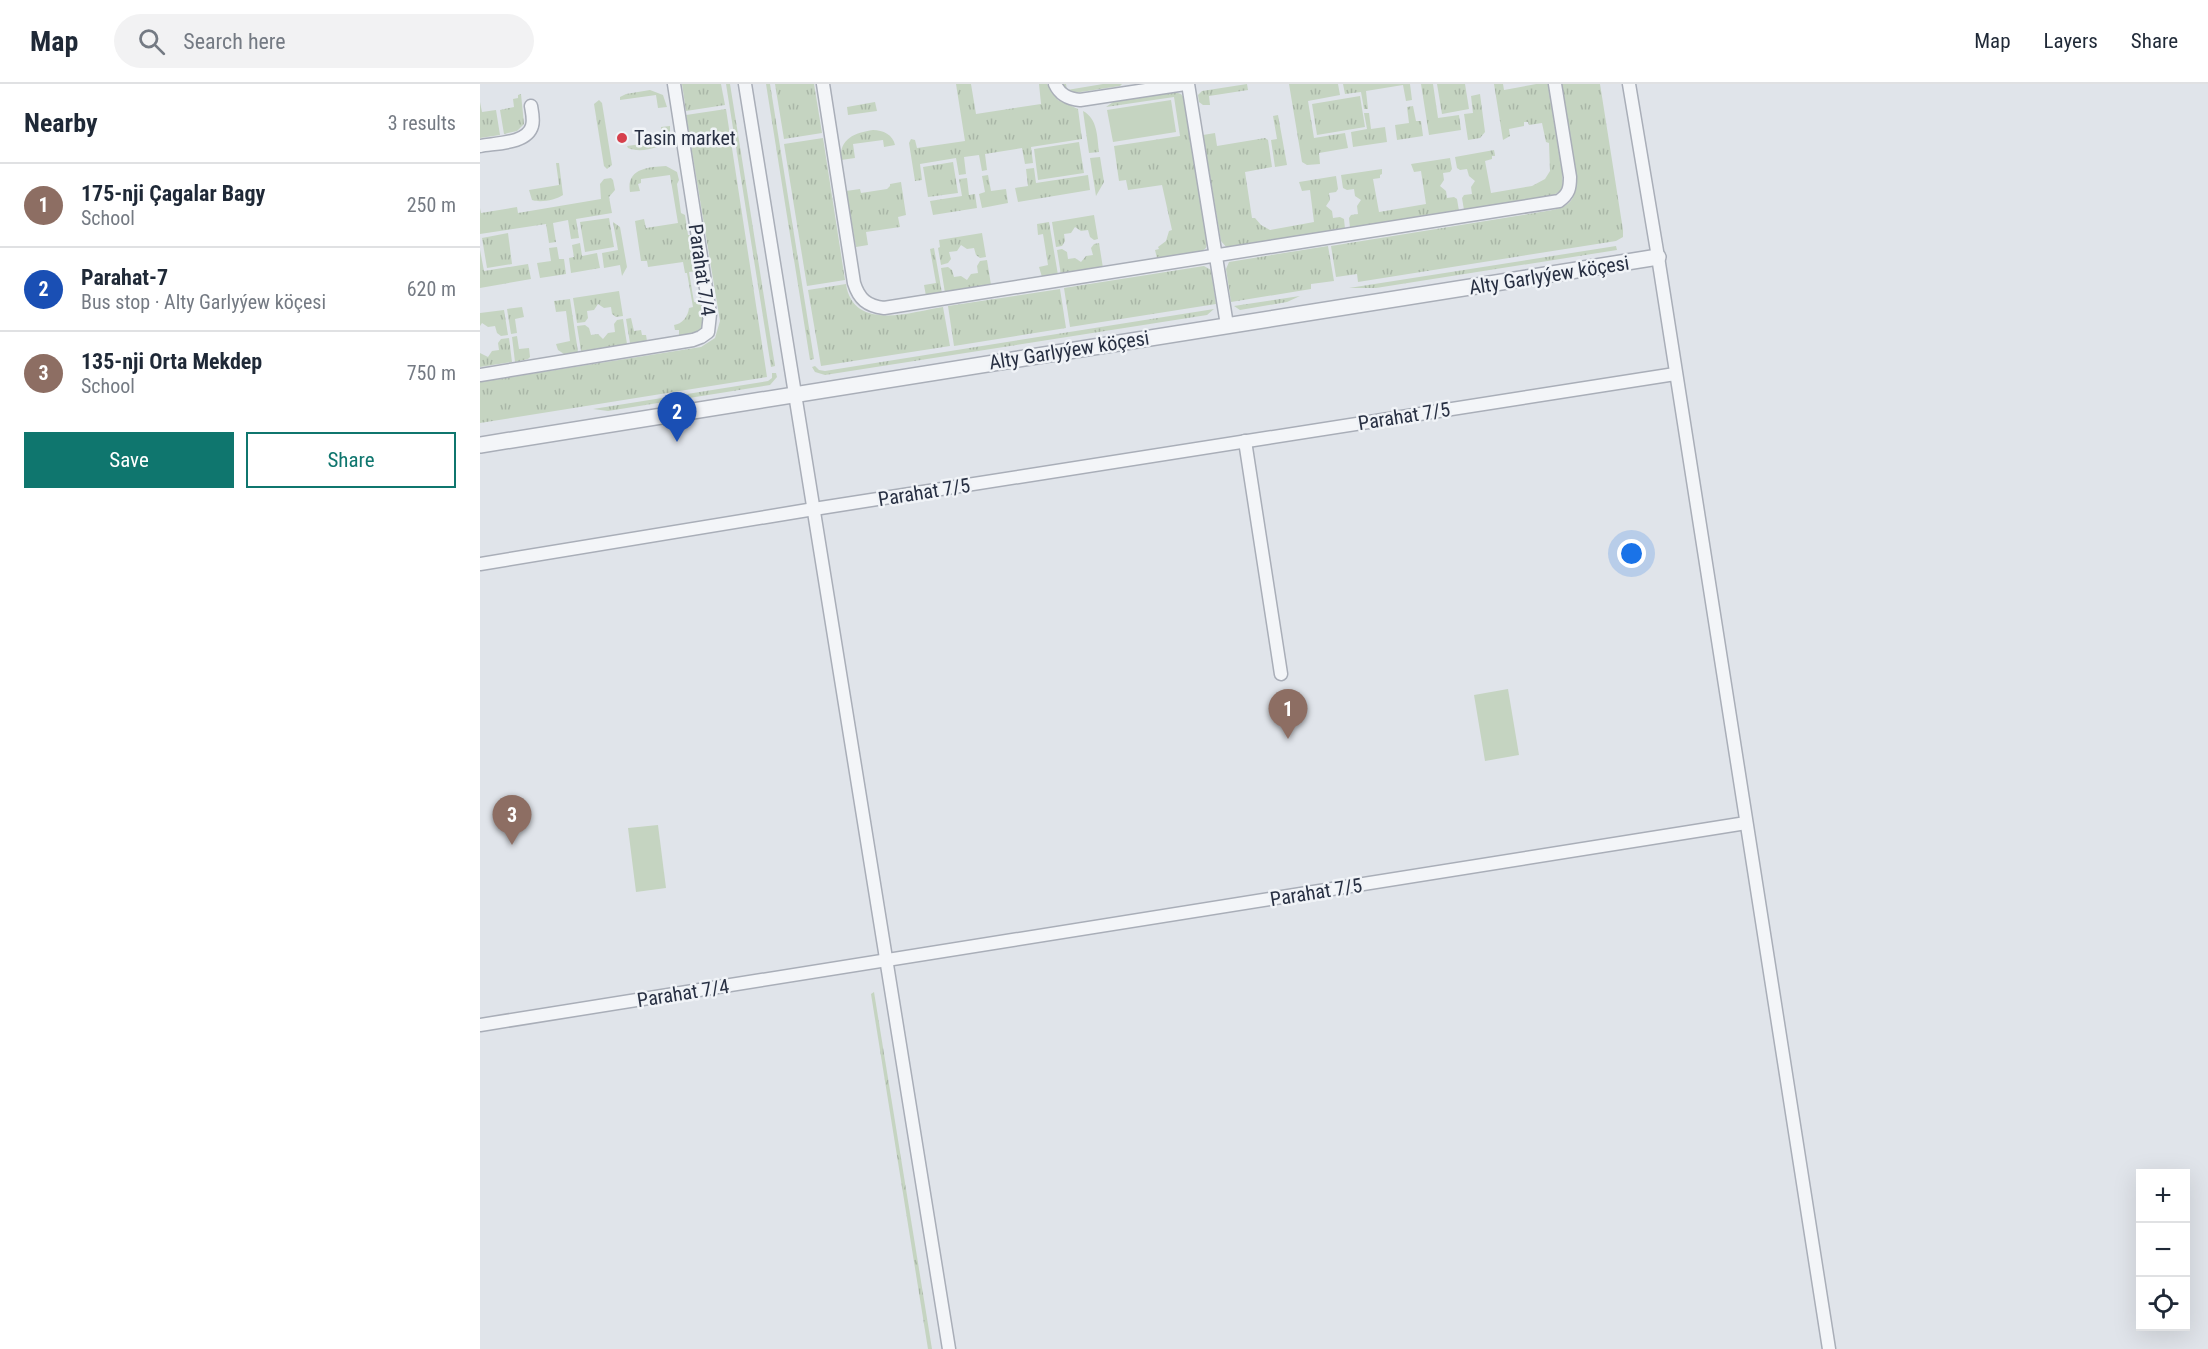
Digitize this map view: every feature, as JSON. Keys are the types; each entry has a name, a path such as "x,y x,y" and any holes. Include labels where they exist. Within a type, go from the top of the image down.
{"street":[{"name":"Parahat 7/4","path":"480,375 693,340 701,338 708,332 710,314 674,84"},
{"path":"745,84 793,394 814,509 949,1349"},
{"path":"823,84 854,283 857,291 869,305 884,309 1559,201 1569,191 1570,177 1555,84"},
{"path":"1055,84 1060,94 1080,100 1186,84 1227,326"},
{"path":"1629,84 1828,1349"},
{"path":"480,146 513,141 526,135 532,126 531,106"},
{"name":"Alty Garlyýew köçesi","path":"480,445 1658,258"},
{"name":"Parahat 7/5","path":"814,509 1675,374"},
{"path":"1245,441 1281,674"},
{"path":"480,564 814,509"},
{"name":"Parahat 7/5","path":"885,962 1746,823"},
{"name":"Parahat 7/4","path":"480,1025 885,962"}],"green space":[{"path":"682,84 721,84 725,105 686,111"},
{"path":"726,84 730,84 775,366 771,367"},
{"path":"766,84 770,84 814,359 810,360"},
{"path":"775,84 814,84 822,133 784,139"},
{"path":"956,84 971,84 976,114 1041,104 1039,84 1047,84 1058,100 1078,109 1082,139 1031,147 1033,163 1025,164 1022,148 985,154 987,170 982,171 979,155 964,157 966,174 959,175 956,158 920,164 922,180 915,181 909,143 911,139 915,140 917,148 965,141"},
{"path":"1103,84 1122,84 1074,93 1067,90"},
{"path":"1247,84 1248,90 1209,96 1210,105 1203,105 1199,102 1198,95 1202,91"},
{"path":"1289,84 1338,84 1340,95 1308,101 1314,138 1345,133 1348,148 1319,153 1320,164 1307,165 1302,162"},
{"path":"1343,84 1410,84 1412,100 1406,101 1403,85 1366,91 1368,109 1364,109 1361,92 1345,94"},
{"path":"1421,84 1433,84 1438,118 1459,115 1461,130 1429,135"},
{"path":"1437,84 1465,84 1469,109 1442,114"},
{"path":"1494,84 1503,84 1504,90 1548,84 1563,189 1554,195 1464,210 1462,198 1464,195 1472,194 1471,187 1475,181 1469,176 1467,169 1457,168 1455,157 1494,150 1495,156 1485,161 1491,193 1532,186 1545,179 1550,171 1549,143 1546,142 1542,123 1529,125 1528,122 1524,122 1524,126 1509,129 1510,136 1503,140"},
{"path":"1561,84 1600,84 1623,237 1616,241 1358,282 1357,274 1336,277 1331,246 1550,210 1568,204 1575,193 1576,184"},
{"path":"650,90 663,95 667,107 658,108 656,95 620,100 620,97 626,94"},
{"path":"1175,92 1184,98 1207,243 1206,248 1202,251 1157,258 1155,250 1166,241 1169,231 1172,230 1162,185 1128,190 1126,180 1119,181 1114,146 1180,136 1174,97 1106,107 1113,102"},
{"path":"521,94 524,124 517,131 504,134 500,110 514,107 513,99 518,98"},
{"path":"1480,94 1485,132 1480,138 1468,140 1464,114 1473,113 1471,96"},
{"path":"1360,96 1365,127 1317,135 1312,104"},
{"path":"599,100 602,103 612,165 607,169 604,166 594,104"},
{"path":"1171,100 1176,132 1113,142 1107,110"},
{"path":"480,102 482,112 496,110 500,135 480,138"},
{"path":"875,102 877,111 848,115 847,107"},
{"path":"1413,106 1416,121 1421,121 1423,136 1397,140 1395,125 1409,123 1407,107"},
{"path":"726,109 767,377 480,423 480,382 701,347 715,338 720,321 686,115"},
{"path":"1083,111 1088,114 1094,124 1099,152 1089,153"},
{"path":"1364,113 1369,113 1371,129 1385,127 1387,142 1353,147 1351,132 1367,129"},
{"path":"1278,115 1287,165 1275,167 1271,140 1277,139 1273,116"},
{"path":"670,126 670,138 662,145 644,150 627,146 663,141 661,127"},
{"path":"873,130 887,134 895,145 884,147 883,140 853,144 855,158 841,160 843,146 850,138"},
{"path":"1215,133 1217,146 1265,138 1268,140 1272,167 1245,172 1252,218 1255,218 1261,225 1270,230 1314,222 1310,190 1302,191 1299,182 1336,176 1338,189 1336,192 1329,193 1330,200 1326,206 1332,211 1333,218 1344,219 1345,229 1227,248 1221,241 1203,135"},
{"path":"823,138 845,280 807,286 784,144"},
{"path":"1079,142 1084,173 1038,180 1034,149"},
{"path":"1100,157 1104,182 1096,196 1090,158"},
{"path":"1450,158 1452,169 1450,172 1443,173 1444,180 1440,186 1446,191 1447,198 1457,199 1459,211 1350,228 1349,218 1351,215 1358,214 1357,206 1361,200 1355,196 1354,189 1343,188 1341,175 1382,169 1380,178 1373,179 1379,212 1426,204 1421,171 1414,172 1411,164"},
{"path":"953,162 958,193 928,197 923,167"},
{"path":"556,163 559,163 563,195 548,200 532,200 529,190 559,185"},
{"path":"666,166 677,172 679,180 677,184 681,213 685,215 688,235 691,235 697,271 689,272 694,302 701,302 704,328 697,333 679,336 679,330 675,330 674,325 682,322 689,308 693,307 683,262 648,267 647,261 641,261 635,221 644,219 646,228 678,223 670,175 641,179 641,183 638,184 640,191 630,192 631,178 639,171"},
{"path":"1034,168 1036,183 1088,175 1090,190 1018,202 1015,188 1028,186 1026,169"},
{"path":"988,175 991,191 1006,189 1008,203 982,208 979,194 985,192 982,176"},
{"path":"611,178 615,190 609,197 612,213 576,219 579,238 571,239 568,220 553,223 556,242 549,243 546,224 480,234 480,208 481,213 517,207 518,213 601,199 600,184 604,179"},
{"path":"967,178 969,195 975,194 977,208 933,215 930,201 962,196 959,179"},
{"path":"901,182 906,215 898,217 900,227 866,232 868,245 856,247 846,191 860,189 861,193 887,189 890,184"},
{"path":"1094,215 1098,239 1094,240 1090,237 1088,230 1081,231 1075,227 1071,233 1064,234 1065,241 1062,246 1056,247 1052,222"},
{"path":"609,218 614,247 585,252 580,222"},
{"path":"613,222 620,227 627,267 622,276 620,265 604,268 602,253 618,250"},
{"path":"1049,222 1058,275 1042,277 1039,267 1048,265 1043,234 1038,235 1037,224"},
{"path":"508,233 512,264 487,268 482,238"},
{"path":"982,233 986,257 980,258 976,255 974,248 967,249 961,245 957,251 949,252 951,259 948,263 941,265 939,240"},
{"path":"580,243 582,256 597,253 600,268 571,273 569,258 574,257 572,245"},
{"path":"1099,243 1103,268 1061,275 1057,250 1062,249 1067,252 1068,259 1075,258 1081,262 1086,256 1093,255 1091,248 1094,244"},
{"path":"1328,246 1334,281 1311,284 1311,289 1231,302 1226,269 1229,262"},
{"path":"1616,246 1617,250 1376,288 1349,288"},
{"path":"557,247 559,259 564,259 566,274 540,278 537,263 551,261 549,248"},
{"path":"934,248 942,293 926,296 924,285 936,283 930,249"},
{"path":"480,250 484,271 528,264 531,279 480,288"},
{"path":"987,260 991,285 945,293 941,268 948,267 952,270 954,277 961,276 967,280 971,274 978,273 977,266 980,261"},
{"path":"1204,266 1211,270 1216,304 1070,327 1064,288"},
{"path":"846,284 851,299 860,309 871,314 900,315 943,307 950,346 821,366 808,290"},
{"path":"1060,289 1066,328 954,346 948,306"},
{"path":"619,291 623,316 616,317 612,314 611,307 604,308 598,304 594,310 587,311 588,318 585,322 577,323 573,298"},
{"path":"1300,296 1287,302 1240,310 1234,306"},
{"path":"570,299 578,352 564,354 558,350 556,344 570,341 566,311 556,312 554,301"},
{"path":"522,307 524,317 515,319 517,333 511,334 507,309"},
{"path":"1214,309 1207,315 825,375 815,372 812,367 815,366 825,371"},
{"path":"504,310 508,335 501,336 497,333 495,326 488,327 482,323 480,326 480,313"},
{"path":"631,318 634,331 641,330 642,335 646,335 647,341 630,343 626,319"},
{"path":"623,319 627,344 581,351 577,326 585,325 589,328 591,335 598,334 603,339 608,333 615,332 614,324 617,320"},
{"path":"517,336 519,349 529,348 530,357 515,362 512,337"},
{"path":"509,338 512,362 480,367 480,353 488,357 492,351 499,350 498,343 501,339"},
{"path":"772,373 776,373 777,377 770,385 608,411 593,409 768,381 772,378"},
{"path":"1508,689 1519,755 1485,761 1474,695"},
{"path":"658,825 666,888 636,892 628,828"},
{"path":"874,992 932,1349 928,1349 871,994"}],"place":[{"name":"Tasin market","path":"622,138"},
{"name":"Parahat-7","path":"677,442"},
{"name":"175-nji Çagalar Bagy","path":"1288,739"},
{"name":"135-nji Orta Mekdep","path":"512,845"}]}
